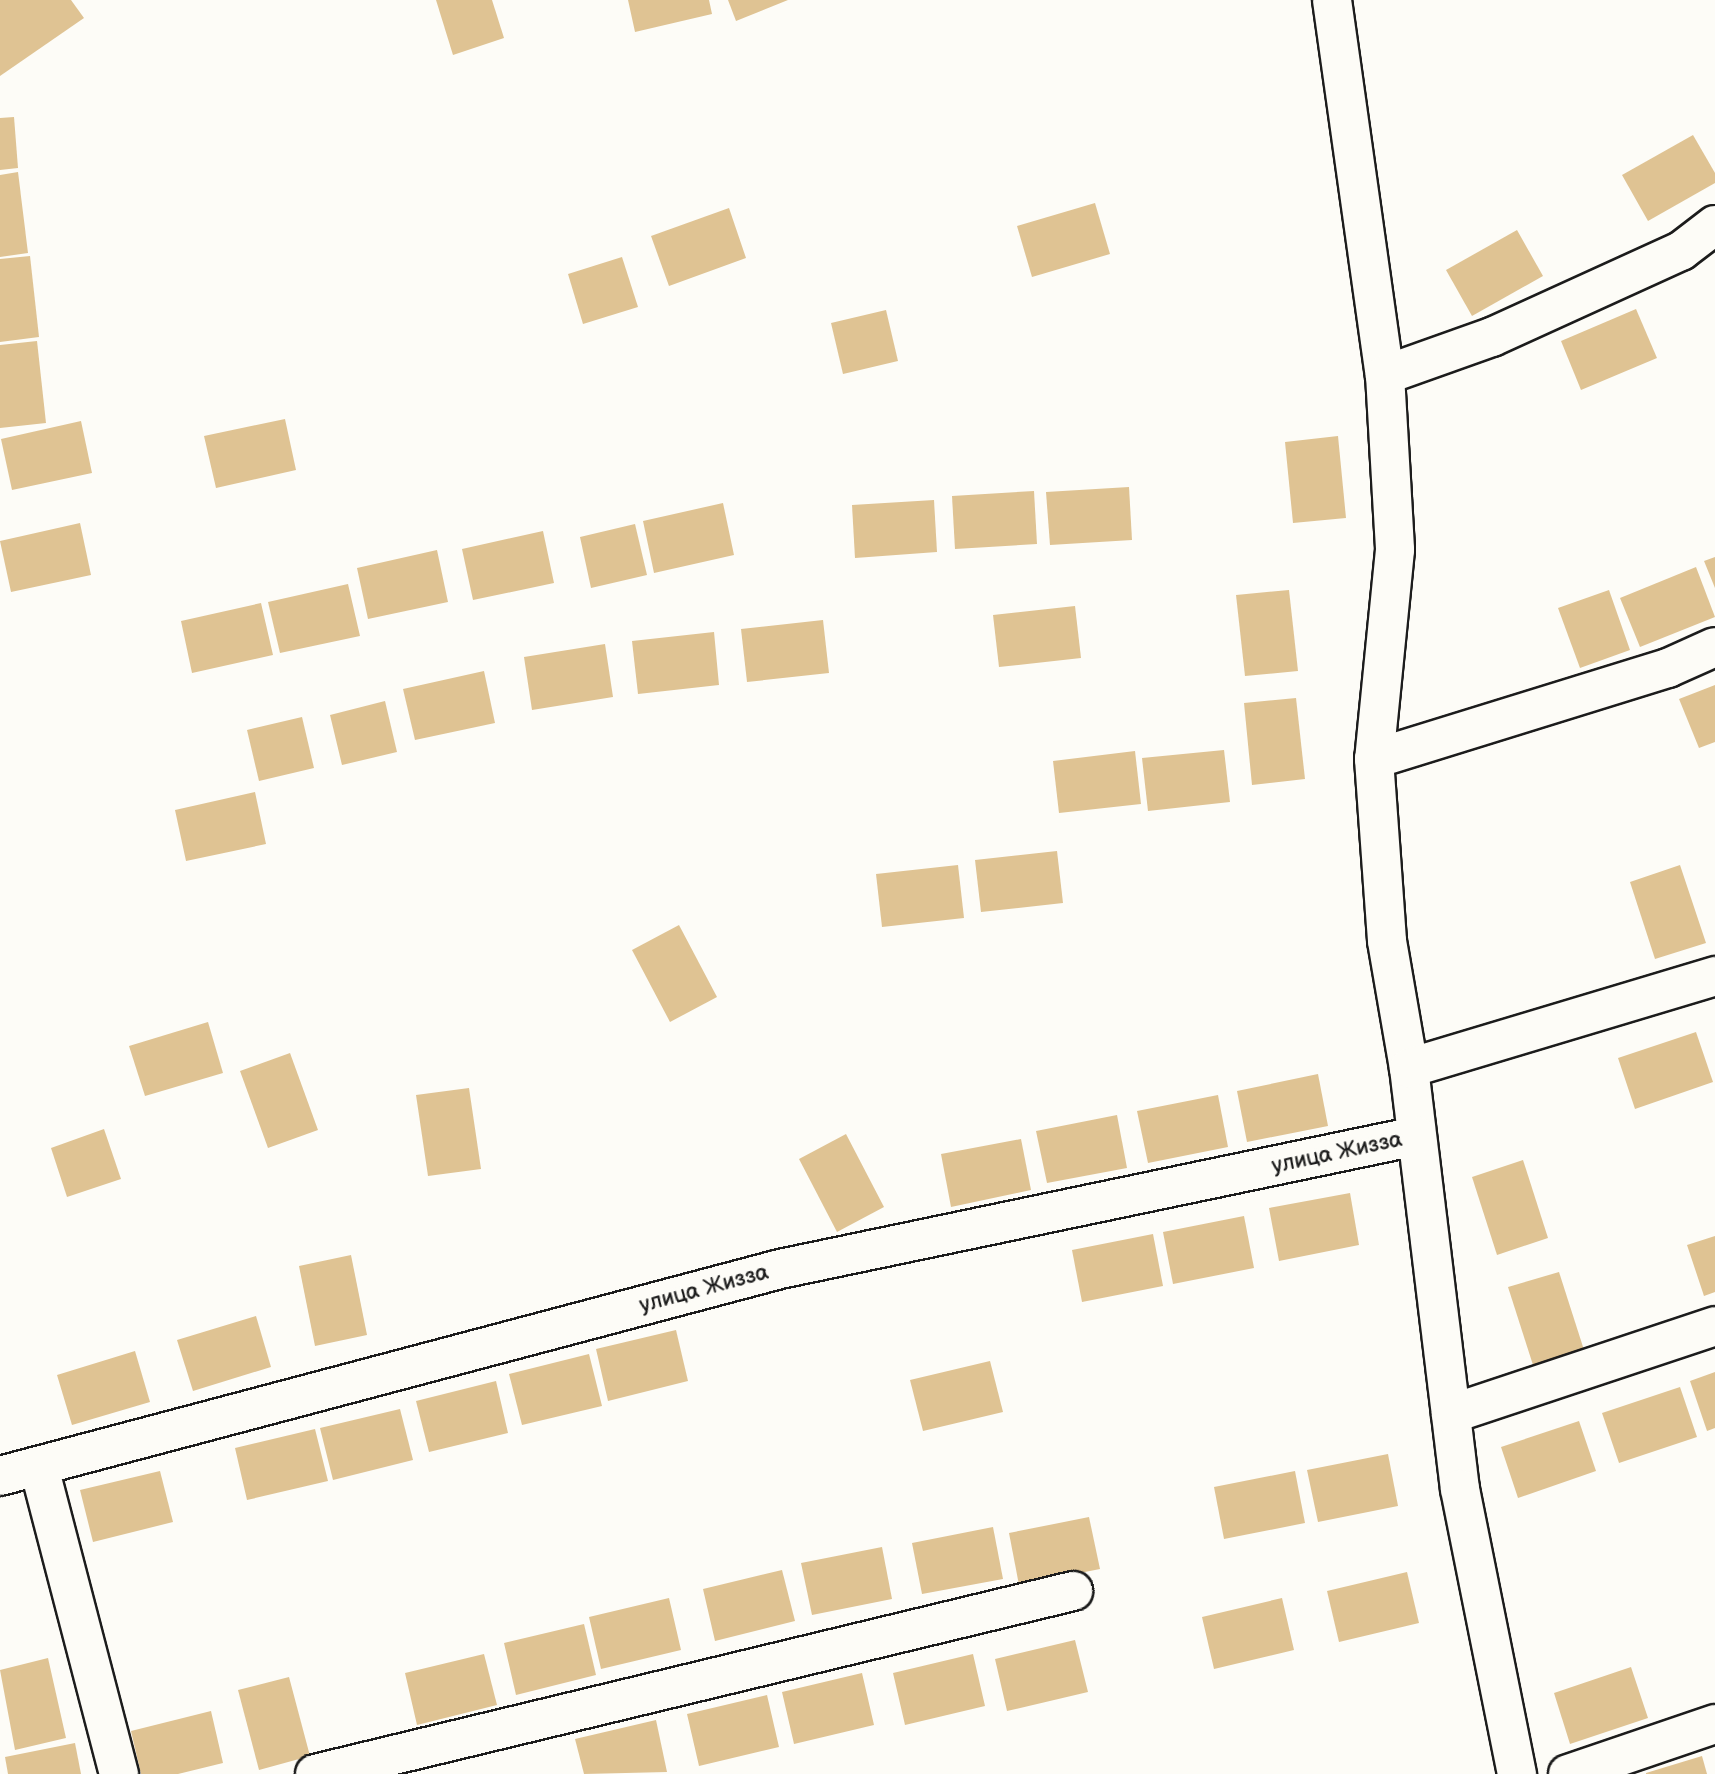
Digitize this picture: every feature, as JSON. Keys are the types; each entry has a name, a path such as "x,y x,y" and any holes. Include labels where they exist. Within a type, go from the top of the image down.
{"street":[{"path":"1341,3 1385,375 1395,550 1374,759 1387,941 1409,1068 1460,1489 1517,1774"},
{"path":"1385,375 1492,337 1681,251 1715,225"},
{"path":"1374,759 1668,668 1715,647"},
{"path":"1409,1068 1715,976"},
{"name":"улица Жизза","path":"0,1476 780,1269 1416,1136"},
{"path":"1451,1414 1715,1326"},
{"path":"39,1467 119,1774"},
{"path":"315,1774 1073,1591"},
{"path":"1568,1774 1715,1724"}],"building":[{"path":"0,0 71,0 84,18 0,76"},
{"path":"436,0 492,0 504,38 453,55"},
{"path":"628,0 709,0 712,14 635,32"},
{"path":"728,0 788,0 736,21"},
{"path":"14,117 18,168 0,170 0,118"},
{"path":"1693,135 1715,173 1715,183 1648,221 1622,175"},
{"path":"18,172 28,253 0,257 0,175"},
{"path":"1095,203 1110,254 1032,277 1017,226"},
{"path":"729,208 746,258 669,286 651,236"},
{"path":"1517,230 1543,276 1472,316 1446,270"},
{"path":"30,256 39,337 0,342 0,259"},
{"path":"622,257 638,307 583,324 568,274"},
{"path":"1636,309 1657,358 1581,390 1561,341"},
{"path":"886,310 898,361 843,374 831,323"},
{"path":"37,341 46,423 0,428 0,345"},
{"path":"285,419 296,470 216,488 204,436"},
{"path":"81,421 92,473 12,490 1,439"},
{"path":"1338,436 1346,518 1293,523 1285,442"},
{"path":"1129,487 1132,540 1050,545 1046,492"},
{"path":"1034,491 1037,544 955,549 952,496"},
{"path":"934,500 937,552 855,558 852,505"},
{"path":"723,503 734,555 654,573 643,521"},
{"path":"80,523 91,575 11,592 0,541"},
{"path":"635,524 647,575 591,588 580,537"},
{"path":"543,531 554,583 473,600 462,549"},
{"path":"437,550 448,602 368,619 357,568"},
{"path":"1715,557 1715,588 1704,561"},
{"path":"1696,567 1715,617 1640,647 1620,598"},
{"path":"348,584 360,636 280,653 268,602"},
{"path":"1289,590 1298,671 1245,676 1236,595"},
{"path":"1609,590 1630,650 1580,668 1558,608"},
{"path":"261,603 273,655 192,673 181,621"},
{"path":"1075,606 1081,658 999,667 993,615"},
{"path":"823,620 829,673 747,682 741,629"},
{"path":"714,632 719,685 638,694 632,641"},
{"path":"605,644 613,697 532,710 524,657"},
{"path":"484,671 495,723 415,740 403,689"},
{"path":"1715,685 1715,742 1699,748 1679,699"},
{"path":"1296,698 1305,779 1252,785 1244,703"},
{"path":"385,701 397,752 342,765 330,715"},
{"path":"302,717 314,768 259,781 247,730"},
{"path":"1224,750 1230,802 1148,811 1142,758"},
{"path":"1135,751 1141,804 1059,813 1053,761"},
{"path":"255,792 266,844 186,861 175,810"},
{"path":"1057,851 1063,903 981,912 975,860"},
{"path":"958,865 964,918 882,927 876,874"},
{"path":"1680,865 1706,943 1655,959 1630,882"},
{"path":"679,925 717,997 670,1022 632,950"},
{"path":"208,1022 223,1073 145,1096 129,1046"},
{"path":"1696,1032 1713,1082 1635,1109 1618,1058"},
{"path":"290,1053 318,1130 268,1148 240,1071"},
{"path":"1318,1074 1328,1126 1247,1142 1237,1091"},
{"path":"469,1088 481,1169 428,1176 416,1095"},
{"path":"1218,1095 1228,1147 1148,1163 1137,1111"},
{"path":"1117,1115 1127,1168 1047,1183 1036,1131"},
{"path":"104,1129 121,1179 67,1197 51,1148"},
{"path":"846,1134 884,1207 837,1232 799,1159"},
{"path":"1021,1139 1031,1190 951,1207 941,1154"},
{"path":"1523,1160 1548,1238 1497,1255 1472,1177"},
{"path":"1350,1193 1359,1245 1279,1261 1269,1208"},
{"path":"1244,1216 1254,1268 1173,1284 1163,1232"},
{"path":"1153,1234 1163,1286 1082,1302 1072,1250"},
{"path":"1715,1236 1715,1292 1704,1296 1687,1245"},
{"path":"351,1255 367,1335 315,1346 299,1266"},
{"path":"1559,1272 1584,1350 1533,1365 1508,1287"},
{"path":"256,1316 271,1367 193,1391 177,1340"},
{"path":"676,1330 688,1381 608,1401 596,1349"},
{"path":"135,1351 150,1402 72,1425 57,1375"},
{"path":"589,1354 602,1406 522,1425 509,1374"},
{"path":"990,1361 1003,1412 923,1431 910,1380"},
{"path":"1715,1372 1715,1428 1707,1431 1690,1381"},
{"path":"496,1381 508,1433 429,1452 416,1401"},
{"path":"1680,1387 1697,1437 1619,1463 1602,1413"},
{"path":"400,1409 413,1460 333,1480 320,1428"},
{"path":"1579,1421 1596,1471 1518,1498 1501,1447"},
{"path":"315,1429 328,1481 247,1500 235,1448"},
{"path":"1388,1454 1398,1506 1318,1522 1307,1470"},
{"path":"160,1471 173,1522 93,1542 80,1490"},
{"path":"1295,1471 1305,1523 1224,1539 1214,1487"},
{"path":"1089,1517 1100,1569 1019,1585 1009,1533"},
{"path":"993,1527 1003,1579 922,1594 912,1543"},
{"path":"882,1547 892,1599 812,1615 801,1563"},
{"path":"782,1570 795,1621 715,1641 703,1589"},
{"path":"1407,1572 1419,1623 1339,1642 1327,1591"},
{"path":"669,1598 681,1650 601,1669 589,1617"},
{"path":"1282,1598 1294,1650 1214,1669 1202,1617"},
{"path":"584,1624 596,1675 516,1695 504,1643"},
{"path":"1075,1640 1088,1692 1007,1711 995,1659"},
{"path":"484,1654 497,1705 417,1725 405,1673"},
{"path":"973,1654 985,1706 905,1725 893,1673"},
{"path":"48,1658 66,1738 15,1750 0,1670"},
{"path":"1631,1667 1648,1718 1570,1744 1554,1693"},
{"path":"862,1673 874,1725 794,1744 782,1692"},
{"path":"289,1677 310,1756 259,1770 238,1690"},
{"path":"767,1695 779,1747 699,1766 687,1714"},
{"path":"211,1711 223,1763 178,1774 141,1774 131,1731"},
{"path":"656,1720 667,1772 584,1774 575,1739"},
{"path":"75,1743 81,1774 8,1774 5,1757"},
{"path":"1702,1756 1707,1774 1646,1774 1646,1773"}]}
